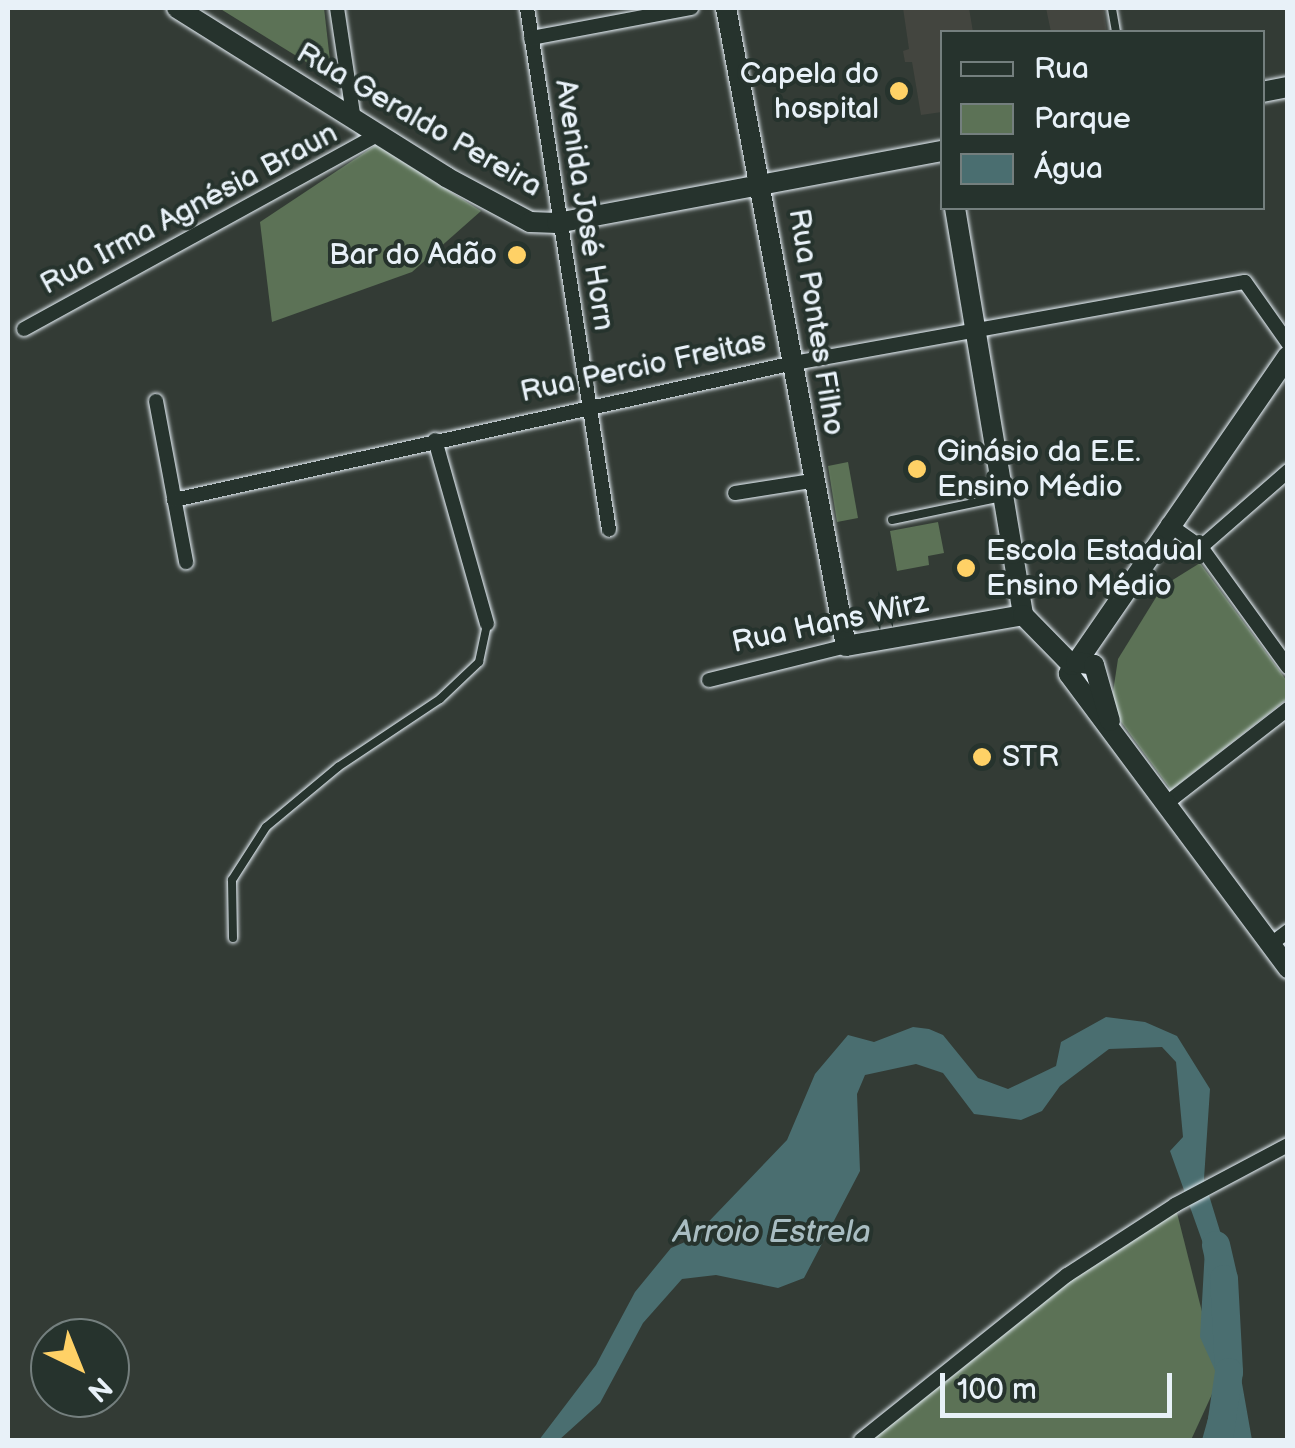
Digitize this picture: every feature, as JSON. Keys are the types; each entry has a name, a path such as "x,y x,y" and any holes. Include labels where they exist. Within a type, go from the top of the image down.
{"main road":[{"name":"Rua Geraldo Pereira","path":"177,8 514,215 557,223 940,151"},
{"name":"Rua Pontes Filho","path":"726,8 763,186 812,481 846,646"},
{"path":"955,210 1023,615 1049,644 1083,670 1116,732 1279,937 1288,968"},
{"path":"1083,670 1168,524 1288,356"},
{"path":"1083,670 1094,634 1122,600"},
{"name":"Rua Hans Wirz","path":"846,646 1023,615"},
{"path":"1049,644 1071,646 1094,634"}],"street":[{"path":"338,8 354,120"},
{"name":"Avenida José Horn","path":"526,8 557,223 609,530"},
{"path":"531,38 691,8"},
{"name":"Rua Irma Agnésia Braun","path":"24,329 379,134"},
{"name":"Rua Percio Freitas","path":"174,500 588,406 794,364 1245,282 1288,343"},
{"path":"156,401 186,562"},
{"path":"435,440 487,624"},
{"path":"1201,546 1288,471"},
{"path":"735,493 812,481"},
{"path":"1168,524 1201,546 1288,667"},
{"name":"Rua Hans Wirz","path":"709,680 846,646"},
{"path":"1168,802 1288,709"},
{"path":"861,1440 1067,1275 1175,1205 1288,1145"}],"lane":[{"path":"892,520 1002,496"},
{"path":"233,938 232,880 266,826 440,698 478,662 487,624"}],"shaded area":[{"path":"903,8 969,8 973,30 940,30 940,112 921,115 912,62 905,62 903,51 909,49"},
{"path":"1046,8 1121,8 1104,11 1107,30 1051,30"}],"green space":[{"path":"219,8 324,8 332,78"},
{"path":"376,145 481,211 412,272 272,322 260,222"},
{"path":"848,462 858,518 837,522 828,466"},
{"path":"938,522 944,553 928,556 929,565 897,571 890,531"},
{"path":"1200,563 1287,681 1287,699 1171,790 1116,715 1113,692 1118,659 1163,586"},
{"path":"1175,1205 1219,1379 1191,1440 866,1440 1067,1275"}],"water":[{"name":"Arroio Estrela","path":"1106,1017 1145,1022 1177,1036 1210,1089 1204,1179 1227,1254 1216,1302 1240,1372 1252,1440 1202,1440 1219,1379 1200,1337 1205,1249 1170,1151 1183,1137 1176,1062 1162,1047 1109,1049 1060,1086 1042,1111 1021,1120 974,1114 943,1073 916,1064 865,1075 857,1094 860,1171 804,1278 778,1288 716,1275 682,1279 643,1323 600,1403 559,1440 539,1440 596,1365 635,1292 671,1248 692,1239 787,1140 815,1074 848,1035 874,1042 913,1027 929,1029 943,1035 978,1078 1008,1089 1056,1066 1061,1042"}],"waterway":[{"name":"Arroio Estrela","path":"1216,1245 1224,1279 1229,1372 1219,1440"}],"place":[{"name":"Capela do hospital","path":"899,91"},
{"name":"Bar do Adão","path":"517,255"},
{"name":"Ginásio da E.E. Ensino Médio","path":"917,469"},
{"name":"Escola Estadual Ensino Médio","path":"966,568"},
{"name":"STR","path":"982,757"}]}
